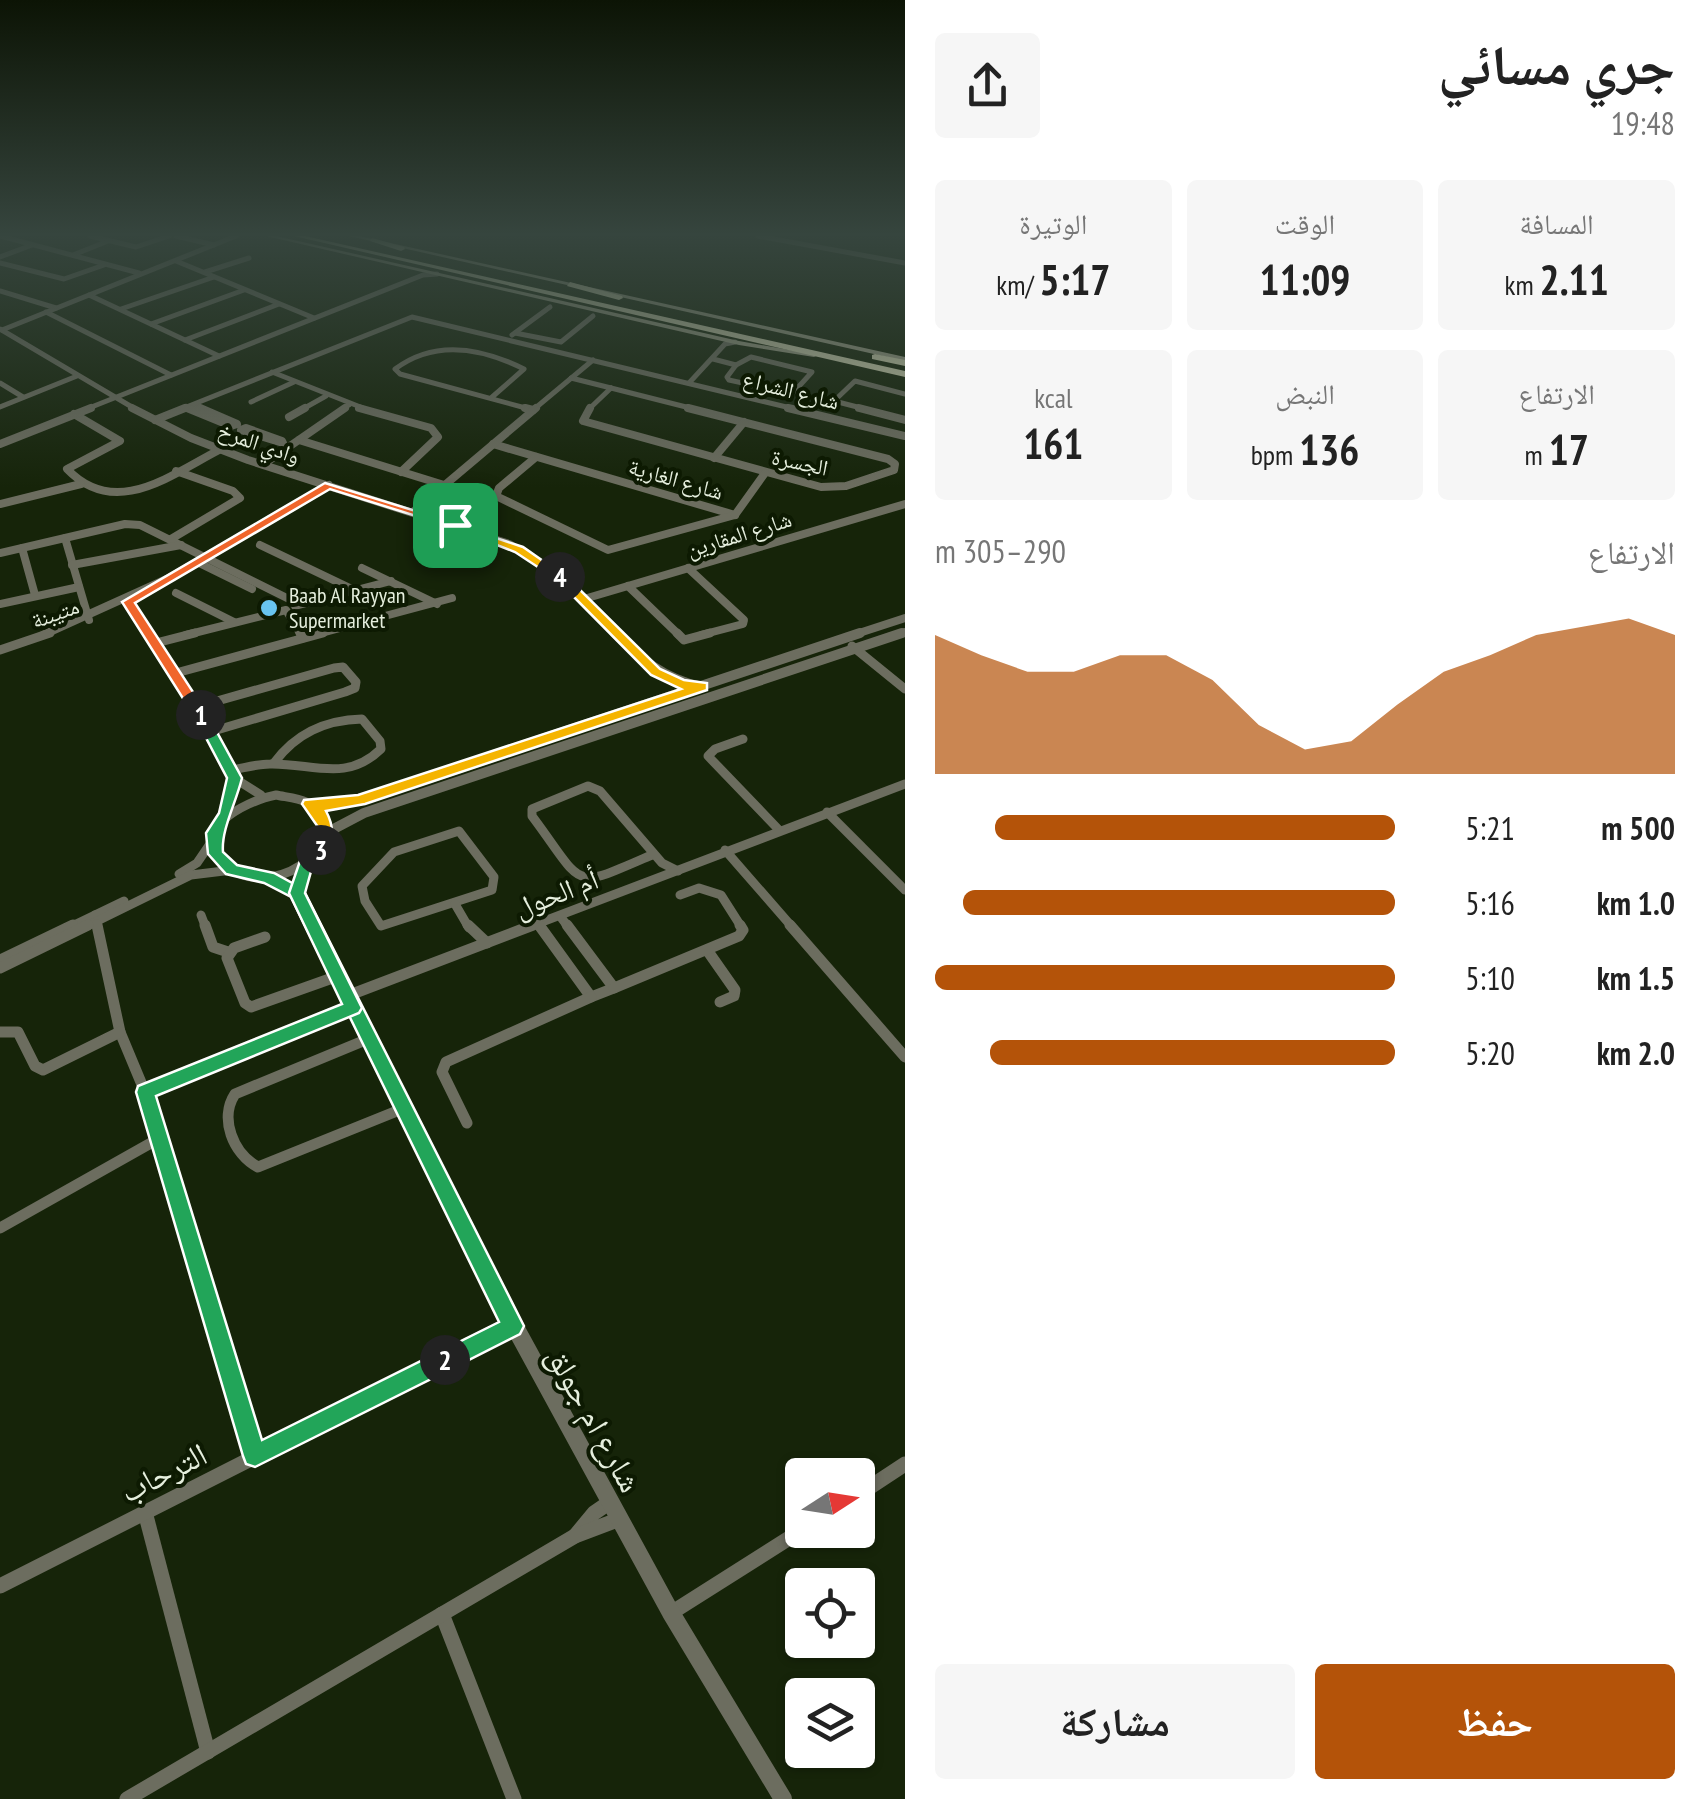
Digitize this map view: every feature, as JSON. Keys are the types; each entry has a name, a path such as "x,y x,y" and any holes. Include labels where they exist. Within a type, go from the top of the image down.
{"highway":[{"path":"669,320 905,374"},
{"path":"705,320 905,361"}],"main road":[{"path":"632,320 721,341 830,357"},
{"path":"726,320 905,361"}],"street":[{"path":"1,329 25,320"},
{"path":"62,320 171,375"},
{"path":"143,320 219,356"},
{"path":"152,324 163,320"},
{"path":"185,340 237,320"},
{"path":"0,444 309,320"},
{"name":"شارع الشراع","path":"156,420 402,320"},
{"name":"شارع الشراع","path":"416,320 905,436"},
{"path":"508,339 532,320"},
{"path":"515,333 561,342 588,320"},
{"name":"وادي المرخ","path":"1,329 112,398 219,450 414,511 526,553 584,599 656,672 682,684 702,686"},
{"path":"690,383 711,361 721,341"},
{"path":"491,398 524,369 448,347 395,369 400,374 533,410"},
{"path":"711,361 734,367 751,357 812,372 792,394 786,394 729,380 726,377 734,367"},
{"path":"414,511 593,360"},
{"path":"272,372 349,405 437,433 438,437 401,472"},
{"path":"0,407 76,376"},
{"name":"الجسرة","path":"571,378 611,388 744,422 888,458 895,464 894,470 834,488 765,473 583,421 583,415 611,388"},
{"path":"250,402 294,382"},
{"path":"905,394 851,382 834,402 905,420"},
{"path":"0,383 23,397"},
{"path":"289,417 326,396"},
{"path":"264,464 284,442 349,405"},
{"path":"190,406 222,420"},
{"path":"852,423 860,411"},
{"path":"74,414 120,441 66,469 80,484 112,496 219,450"},
{"path":"867,427 874,414"},
{"name":"الجسرة","path":"714,458 744,422"},
{"path":"255,433 444,485"},
{"name":"شارع الغارية","path":"492,444 736,514"},
{"path":"455,525 485,498 496,496 499,488 536,457"},
{"path":"171,540 240,498 233,491 175,471"},
{"path":"736,514 765,473"},
{"path":"0,504 80,484"},
{"name":"متيبنة","path":"0,650 89,620 128,602 329,485"},
{"name":"شارع الغارية","path":"496,496 608,550 736,514"},
{"name":"شارع المقارين","path":"584,599 903,507"},
{"path":"0,554 134,524 182,544 203,561 292,607 303,638"},
{"path":"66,538 89,620"},
{"path":"72,566 182,544"},
{"path":"260,544 353,589"},
{"path":"22,548 35,595"},
{"path":"362,568 438,604"},
{"path":"628,586 684,640 743,624 739,614 688,568"},
{"path":"156,643 391,581"},
{"path":"0,604 79,587"},
{"path":"176,592 235,622"},
{"path":"176,673 452,598"},
{"path":"0,968 188,870 213,840 226,814 233,784 210,732 128,602"},
{"path":"233,784 309,804 328,806 359,800 905,618"},
{"path":"326,834 364,813 905,632"},
{"path":"848,637 905,689"},
{"path":"196,707 334,668 343,667 356,682 356,688 345,692 210,732"},
{"path":"647,705 662,687 656,672"},
{"path":"233,784 274,763 294,739 345,718 362,719 380,740 381,749 374,757 336,771 315,772 274,763"},
{"path":"743,739 714,749 708,756 780,830"},
{"name":"أم الحول","path":"145,1092 487,943 905,784"},
{"path":"654,854 587,881 579,878 532,816 532,809 595,787 654,854 678,871"},
{"path":"226,814 249,800 267,796"},
{"path":"268,878 305,866 318,854 326,834 320,814 309,804"},
{"path":"828,812 905,890"},
{"path":"459,830 495,884 492,890 455,904 381,926 365,901 362,886 394,852 459,830"},
{"path":"213,840 216,854 232,870"},
{"path":"724,850 905,1056"},
{"path":"0,960 191,875 232,870 268,878 297,893 305,866"},
{"path":"467,1123 442,1072 446,1062 707,950 743,930 721,895 712,890 698,888 680,895"},
{"name":"شارع ام جولق","path":"297,893 513,1326 671,1613 784,1799"},
{"path":"455,904 473,934 487,943"},
{"path":"200,915 213,947 228,952 264,937"},
{"path":"560,916 614,988"},
{"path":"96,918 120,1032 145,1092 255,1456"},
{"path":"538,924 590,997"},
{"path":"707,950 735,990 734,996 720,1002"},
{"path":"228,952 245,1003 251,1007 338,976"},
{"path":"0,1032 18,1032 35,1066 44,1070 120,1032"},
{"path":"368,1039 235,1094 227,1102 226,1114 243,1158 258,1168 402,1109"},
{"path":"0,1228 158,1139"},
{"name":"الترحاب","path":"0,1586 513,1326"},
{"path":"875,1484 905,1464"},
{"path":"576,1536 594,1513 610,1502"},
{"path":"145,1512 208,1752"},
{"path":"127,1799 576,1536 620,1520"},
{"path":"671,1613 785,1541"},
{"path":"442,1614 514,1799"}],"place":[{"name":"Baab Al Rayyan Supermarket","path":"269,608"}],"route":[{"path":"455,525 329,485 128,602 176,673 234,778 226,814 214,833 216,854 240,874 278,881 297,893 513,1326 255,1456 145,1092 353,1008 297,893 305,866 322,848 326,834 324,820 309,804 346,804 702,686 682,684 656,672 544,564 504,542 455,525"}]}
